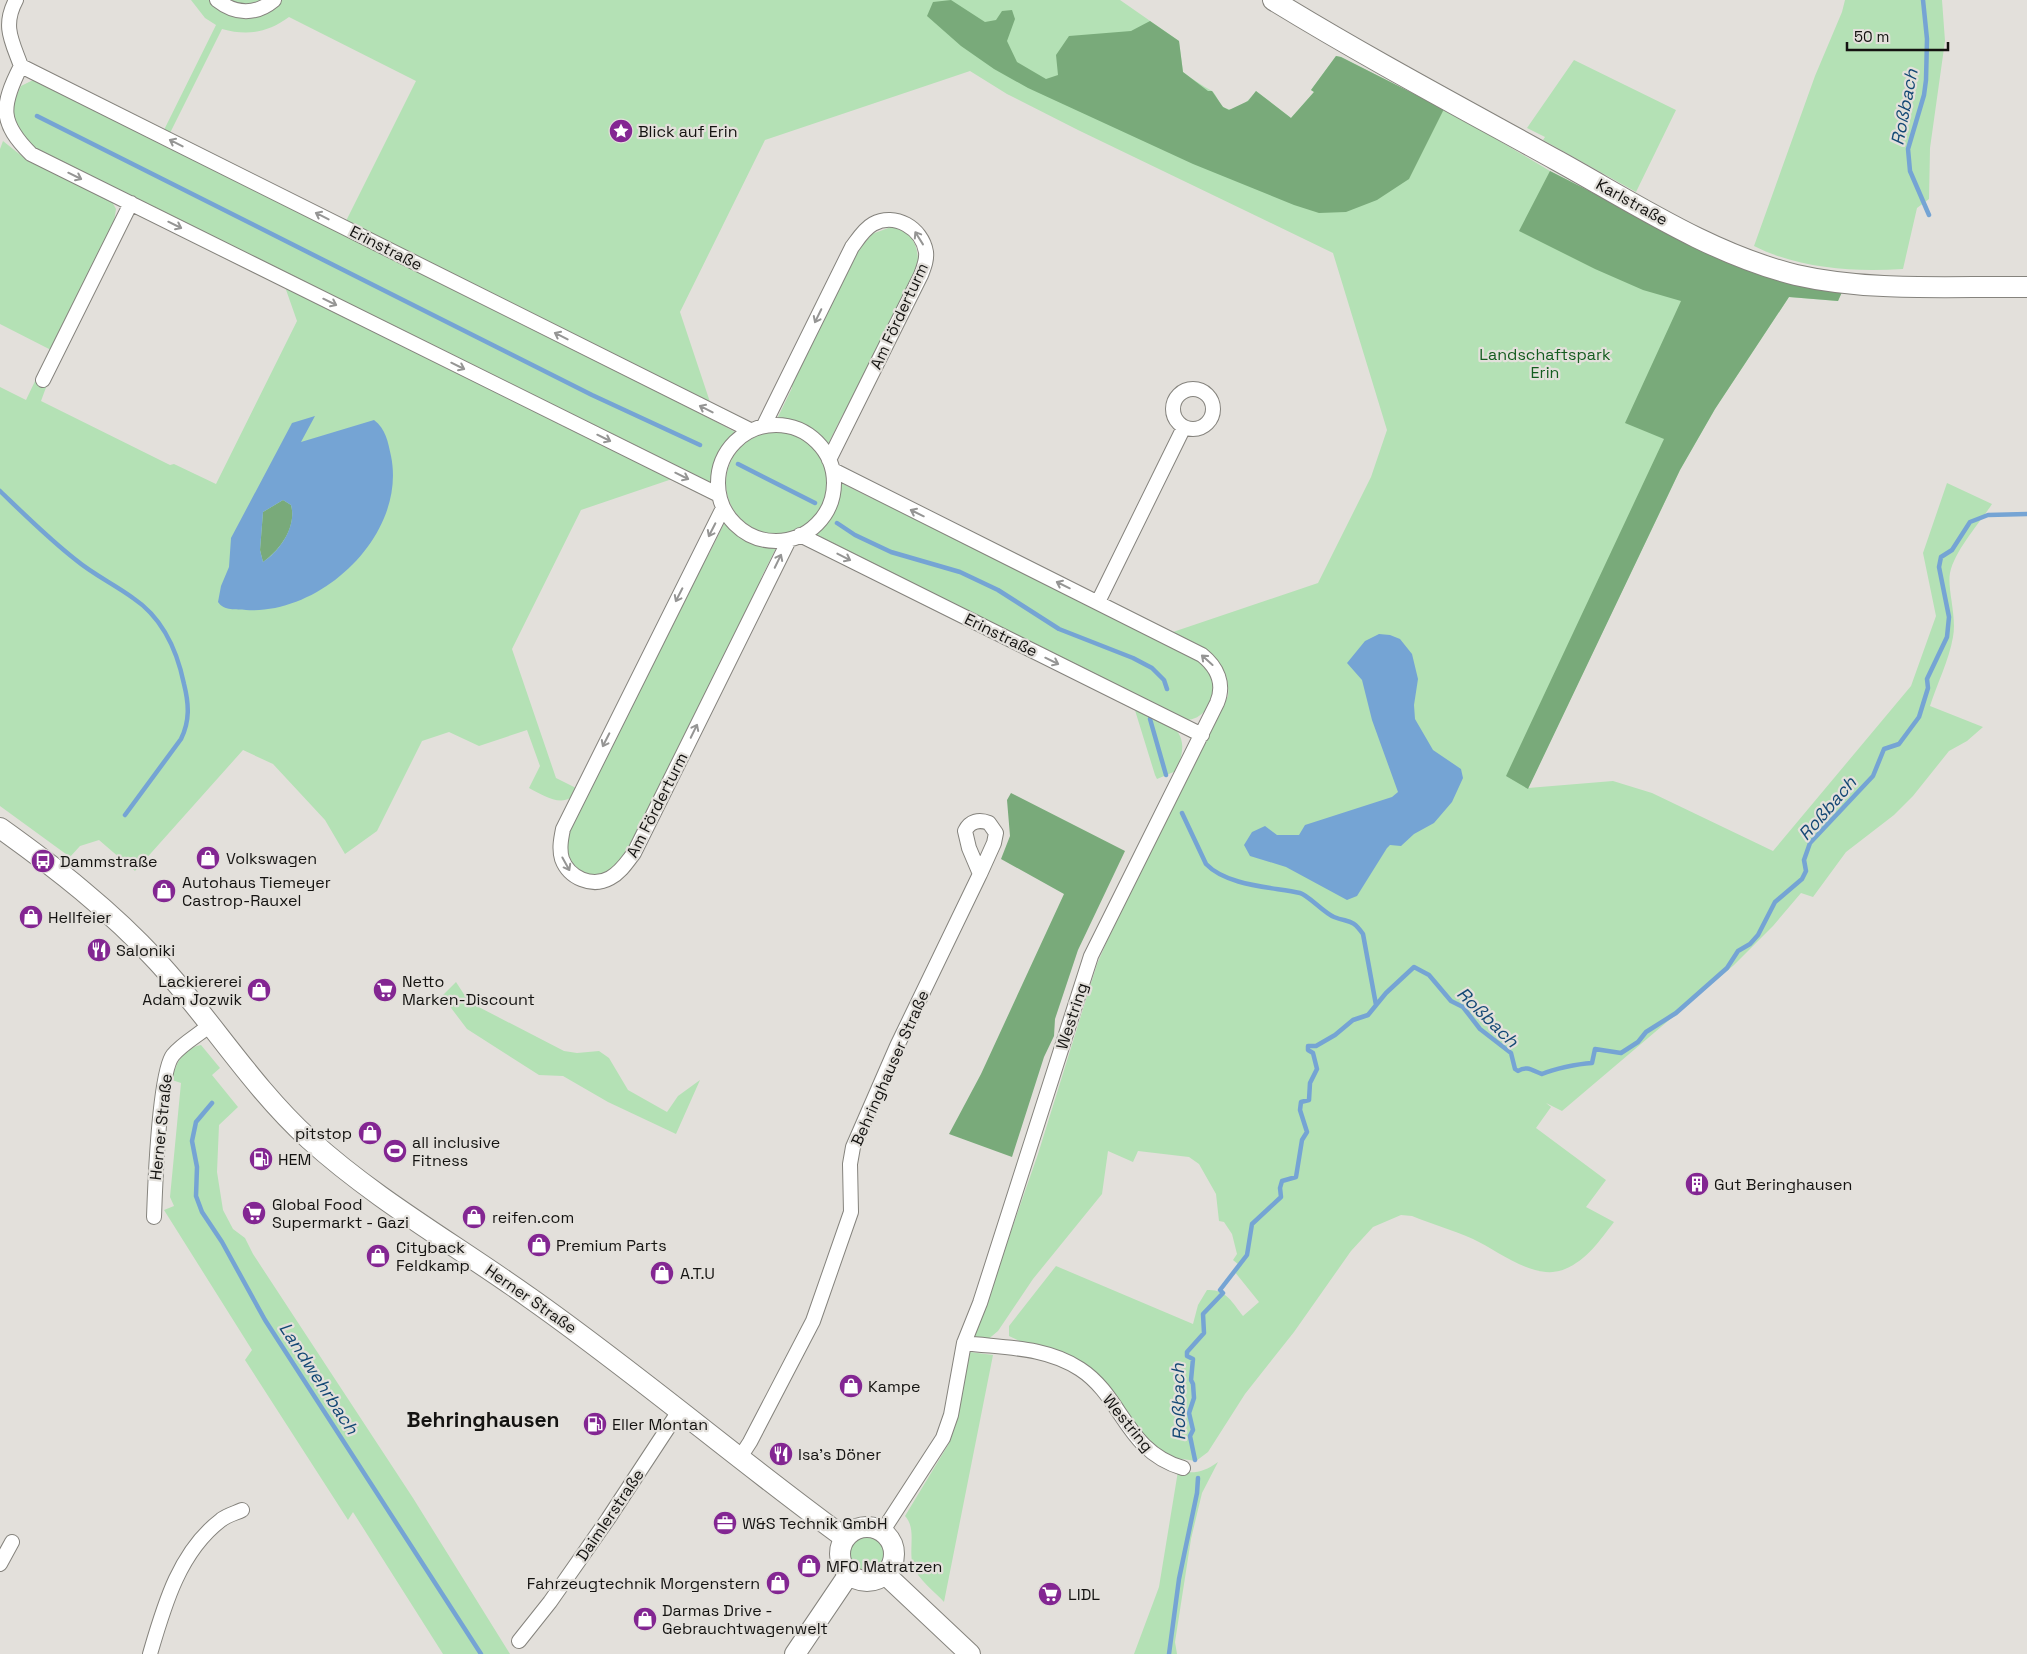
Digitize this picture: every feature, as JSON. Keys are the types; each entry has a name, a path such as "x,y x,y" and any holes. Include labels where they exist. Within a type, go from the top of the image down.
{"main road":[{"name":"Karlstraße","path":"1273,0 1407,78 1683,230 1741,256 1779,270 1817,279 1873,284 2027,287"},
{"name":"Herner Straße","path":"0,828 99,903 159,962 275,1105 346,1171 606,1353 739,1459 845,1538"},
{"path":"860,1527 869,1527 882,1532 891,1542 894,1553 892,1565 885,1574 870,1581 862,1580 849,1574 843,1567 839,1554 845,1538 860,1527"},
{"path":"795,1654 849,1574"},
{"path":"885,1574 970,1654"}],"street":[{"path":"16,0 8,22 21,66 5,97 2,120 8,134 31,154 721,501"},
{"path":"217,0 238,11 250,12 263,8 274,0"},
{"name":"Erinstraße","path":"21,66 750,430"},
{"path":"43,380 131,204"},
{"name":"Am Förderturm","path":"764,425 852,247 872,224 886,220 897,220 908,225 917,232 925,250 926,259 921,275 831,465"},
{"path":"764,425 784,425 802,431 822,448 831,465 834,483 829,507 817,524 795,538 776,541 750,535 739,528 721,501 718,473 726,453 736,440 750,430 764,425"},
{"path":"831,465 1098,602 1184,427"},
{"name":"Am Förderturm","path":"721,501 567,818 563,829 560,850 567,868 579,878 595,882 612,878 634,853 795,538"},
{"name":"Erinstraße","path":"795,538 1202,735"},
{"name":"Westring","path":"882,1532 943,1438 950,1415 964,1343 980,1303 1091,956 1218,703 1221,687 1219,675 1208,660 1098,602"},
{"name":"Behringhauser Straße","path":"739,1459 813,1322 851,1212 850,1164 853,1147 897,1046 980,874"},
{"name":"Herner Straße","path":"154,1217 159,1133 168,1065 173,1055 209,1026"},
{"name":"Westring","path":"964,1343 1019,1347 1059,1358 1079,1368 1098,1384 1147,1449 1165,1461 1183,1468"},
{"name":"Daimlerstraße","path":"519,1640 550,1602 605,1524 679,1411"},
{"path":"150,1654 167,1598 182,1565 199,1543 222,1519 242,1510"},
{"path":"0,1564 12,1542"}],"green space":[{"name":"Landschaftspark Erin","path":"191,0 1120,0 1179,41 1183,72 1212,91 1221,105 1231,109 1236,108 1249,99 1256,91 1291,118 1314,92 1311,90 1336,56 1341,57 1459,117 1550,171 1713,254 1791,284 1842,292 1838,301 1789,297 1715,409 1680,470 1528,788 1613,781 1652,793 1773,851 1911,686 1936,616 1923,553 1947,483 1992,504 1962,546 1950,573 1954,621 1953,637 1946,663 1930,706 1983,727 1967,741 1949,751 1913,796 1894,815 1846,852 1813,897 1801,893 1773,926 1734,965 1562,1111 1546,1103 1551,1107 1536,1128 1606,1180 1586,1207 1614,1222 1586,1255 1565,1269 1554,1272 1542,1271 1518,1263 1465,1236 1412,1216 1401,1215 1373,1227 1351,1251 1294,1332 1245,1394 1208,1452 1196,1461 1169,1457 1157,1450 1123,1410 1102,1380 1009,1336 1009,1326 1056,1266 1193,1324 1198,1305 1207,1290 1214,1290 1224,1294 1243,1316 1259,1302 1234,1271 1239,1265 1233,1260 1237,1254 1232,1234 1224,1222 1219,1221 1216,1194 1199,1164 1189,1157 1138,1151 1133,1162 1108,1151 1102,1194 1033,1279 998,1331 986,1341 973,1340 1038,1154 1097,964 1228,696 1228,683 1225,672 1219,663 1202,650 1170,633 1318,583 1371,477 1387,430 1333,253 1078,130 1007,94 970,71 765,140 680,312 711,405 345,223 416,81 289,17 273,27 257,32 222,29 169,135 163,132 216,25 205,18"},
{"path":"951,0 985,22 996,20 1002,11 1012,10 1015,19 1007,41 1017,62 1046,79 1058,75 1056,55 1069,36 1131,31 1150,21 1179,41 1183,72 1208,91 1212,91 1223,107 1229,110 1248,101 1256,91 1291,118 1314,92 1311,90 1336,56 1444,109 1409,179 1377,200 1346,212 1319,213 1294,205 1193,164 1028,88 994,69 961,46 927,16 933,2"},
{"path":"1845,0 1942,0 1945,41 1930,148 1929,199 1917,208 1903,269 1865,270 1827,267 1790,260 1754,246 1815,76 1842,12"},
{"path":"1574,60 1676,110 1636,192 1543,140 1545,137 1527,128"},
{"path":"33,80 702,409 707,417 737,433 726,443 716,461 712,483 681,468 673,469 31,149 9,112 21,86"},
{"path":"3,141 28,161 110,198 116,209 114,222 51,350 0,324 0,149"},
{"path":"1550,171 1713,254 1791,284 1842,292 1838,301 1789,297 1715,409 1680,470 1528,789 1506,776 1664,439 1625,423 1681,301 1643,290 1595,269 1519,231"},
{"path":"891,227 906,233 915,244 918,258 917,274 850,410 843,414 828,444 817,433 799,423 777,419 792,388 791,381 852,258 872,234"},
{"path":"284,284 675,478 581,510 512,649 556,778 578,789 568,799 555,800 529,788 540,766 527,730 479,746 449,732 422,741 377,831 345,854 325,820 273,764 243,750 135,871 99,840 80,846 70,857 0,806 0,387 26,400 37,377 48,382 41,401 170,465 174,464 216,484 297,321"},
{"path":"777,432 796,436 813,447 824,464 828,483 824,502 813,519 796,530 777,534 758,530 741,519 730,502 726,483 730,464 741,447 758,436"},
{"path":"841,483 873,499 880,498 1200,660 1211,675 1214,684 1213,698 1210,705 1200,716 1186,720 850,557 847,550 815,534 826,524 834,512"},
{"path":"283,500 291,505 292,522 281,544 263,562 260,550 263,512"},
{"path":"725,522 748,541 776,548 761,578 762,586 628,854 613,868 604,873 591,875 585,873 574,865 570,859 567,846 569,828 703,557 709,554"},
{"path":"1134,707 1167,723 1180,736 1182,745 1181,756 1176,771 1157,779"},
{"path":"1011,793 1125,851 1078,950 1055,1019 1054,1036 1044,1057 1012,1157 949,1134 981,1074 1064,894 1001,859 1010,836 1007,800"},
{"path":"456,982 469,1002 564,1051 577,1053 599,1051 609,1058 628,1090 667,1112 678,1096 700,1080 676,1134 608,1102 563,1076 539,1075 467,1029 442,996"},
{"path":"201,1045 220,1068 212,1075 238,1107 219,1125 217,1172 223,1210 233,1229 245,1238 253,1254 413,1498 510,1654 443,1654 353,1512 348,1520 245,1360 252,1350 164,1210 174,1206 170,1197 181,1083 172,1080 175,1068 185,1053 189,1049"},
{"path":"970,1352 993,1355 944,1602 915,1571 912,1560 911,1527 905,1516 948,1445 956,1424"},
{"path":"1218,1462 1202,1493 1191,1539 1175,1642 1177,1654 1134,1654 1159,1587 1178,1471 1199,1471"},
{"path":"866,1533 880,1539 886,1553 880,1567 866,1573 852,1567 846,1553 852,1539"}],"water":[{"path":"315,416 301,442 374,420 386,436 391,456 392,485 386,514 372,540 353,564 329,584 303,599 275,608 246,610 224,607 218,602 221,586 229,567 231,538 292,423","holes":["283,500 291,505 292,521 286,537 281,545 263,562 260,550 263,512"]},
{"path":"1379,634 1390,635 1400,639 1412,654 1418,679 1414,705 1415,719 1433,750 1461,769 1463,778 1452,802 1434,823 1414,834 1401,846 1390,845 1357,896 1347,900 1286,867 1250,856 1244,845 1252,832 1265,826 1277,835 1299,835 1305,825 1392,797 1398,792 1372,720 1362,680 1347,663 1365,641"}],"waterway":[{"name":"Roßbach","path":"1923,0 1927,39 1926,80 1924,95 1908,149 1910,171 1929,215"},
{"path":"37,116 592,395 700,445"},
{"path":"738,464 815,503"},
{"name":"Landwehrbach","path":"0,491 76,560 144,606 153,615 173,647 186,691 188,705 186,726 181,739 125,815"},
{"name":"Roßbach","path":"1195,1460 1190,1436 1193,1430 1189,1413 1194,1398 1191,1380 1193,1359 1187,1356 1187,1352 1204,1333 1203,1314 1223,1293 1220,1290 1247,1255 1252,1224 1281,1197 1280,1188 1282,1181 1296,1177 1302,1140 1307,1132 1300,1110 1301,1102 1309,1100 1310,1083 1317,1069 1313,1053 1308,1050 1308,1046 1316,1046 1335,1035 1353,1020 1368,1015 1386,993 1414,967 1429,975 1451,1001 1463,1007 1480,1029 1511,1053 1515,1069 1518,1071 1527,1069 1542,1074 1579,1064 1592,1063 1595,1049 1621,1053 1638,1042 1646,1032 1676,1013 1727,968 1738,951 1750,944 1758,935 1775,902 1802,879 1806,871 1804,860 1810,843 1873,776 1884,749 1899,744 1919,717 1928,688 1927,679 1947,637 1949,617 1939,567 1941,557 1952,550 1970,522 1988,515 2027,514"},
{"path":"837,523 855,535 891,552 960,572 998,590 1059,629 1133,658 1152,668 1164,680 1167,689"},
{"path":"1150,719 1166,775"},
{"path":"1182,813 1206,864 1215,871 1238,881 1300,893 1330,915 1356,925 1363,934 1376,1005"},
{"name":"Landwehrbach","path":"212,1103 196,1122 192,1141 197,1167 196,1196 202,1212 222,1242 265,1320 481,1654"},
{"name":"Roßbach","path":"1169,1654 1179,1579 1197,1493 1198,1478"}],"place":[{"name":"Blick auf Erin","path":"621,131"},
{"name":"Volkswagen","path":"208,858"},
{"name":"Dammstraße","path":"43,861"},
{"name":"Autohaus Tiemeyer Castrop-Rauxel","path":"164,891"},
{"name":"Hellfeier","path":"31,917"},
{"name":"Saloniki","path":"99,950"},
{"name":"Lackiererei Adam Jozwik","path":"259,990"},
{"name":"Netto Marken-Discount","path":"385,990"},
{"name":"pitstop","path":"370,1133"},
{"name":"all inclusive Fitness","path":"395,1151"},
{"name":"HEM","path":"261,1159"},
{"name":"Gut Beringhausen","path":"1697,1184"},
{"name":"Global Food Supermarkt - Gazi","path":"254,1213"},
{"name":"reifen.com","path":"474,1217"},
{"name":"Premium Parts","path":"539,1245"},
{"name":"Cityback Feldkamp","path":"378,1256"},
{"name":"A.T.U","path":"662,1273"},
{"name":"Kampe","path":"851,1386"},
{"name":"Eller Montan","path":"595,1424"},
{"name":"Isa’s Döner","path":"781,1454"},
{"name":"W&S Technik GmbH","path":"725,1523"},
{"name":"MFO Matratzen","path":"809,1566"},
{"name":"Fahrzeugtechnik Morgenstern","path":"778,1583"},
{"name":"LIDL","path":"1050,1594"},
{"name":"Darmas Drive - Gebrauchtwagenwelt","path":"645,1619"}],"district":[{"name":"Behringhausen","path":"483,1419"}]}
